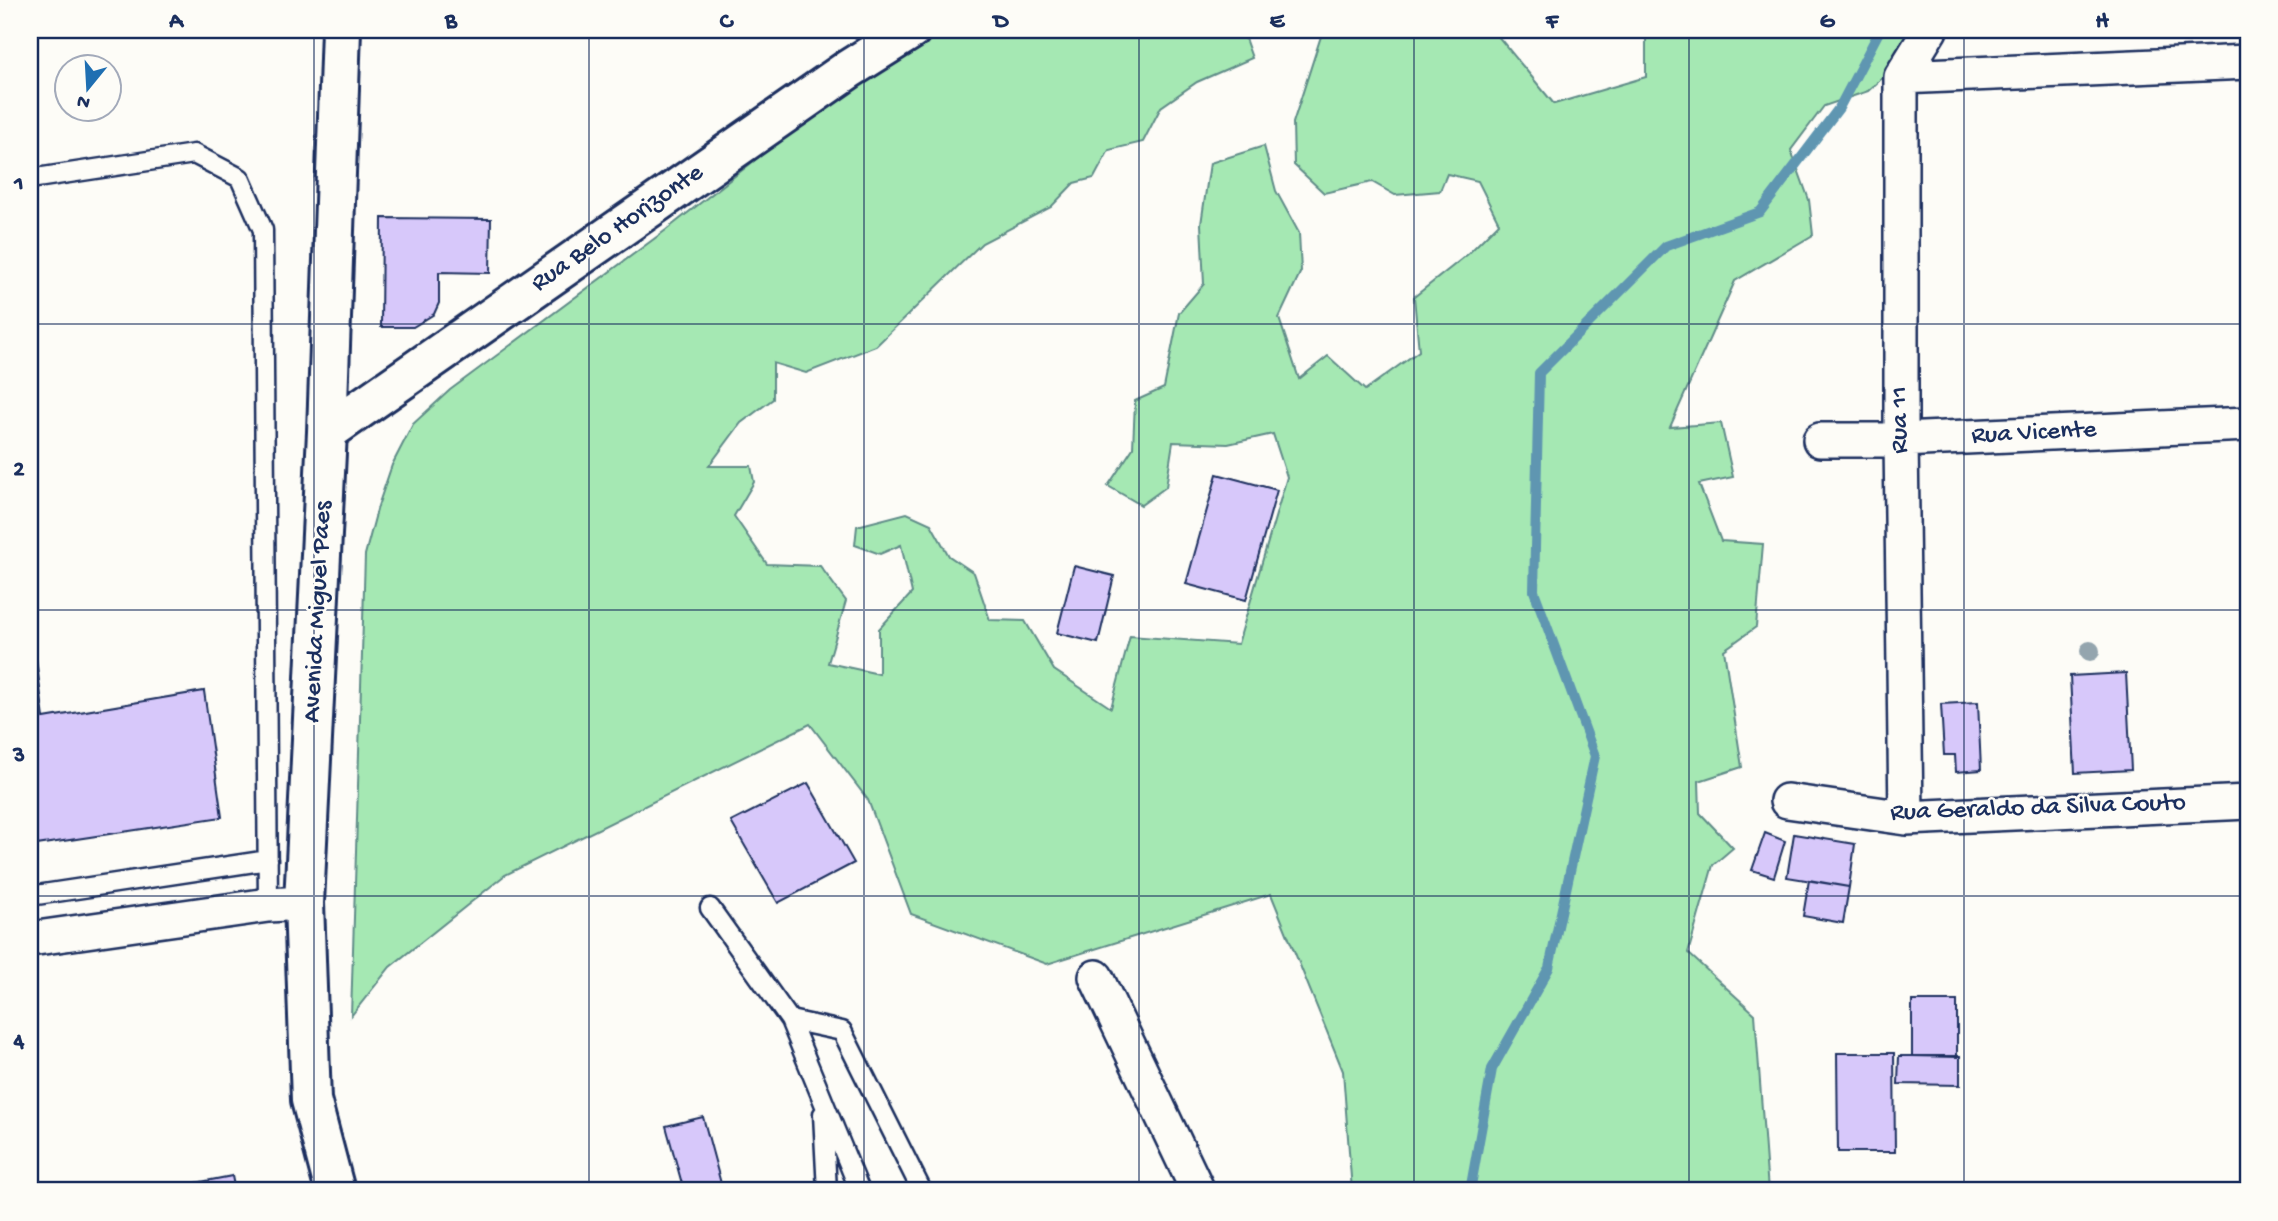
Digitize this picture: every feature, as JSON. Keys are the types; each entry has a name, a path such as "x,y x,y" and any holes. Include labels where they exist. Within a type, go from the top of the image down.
{"street":[{"name":"Avenida Miguel Paes","path":"335,1191 311,1100 286,904 327,432 341,30"},
{"name":"Rua Belo Horizonte","path":"327,432 837,77 911,30"},
{"path":"1901,77 1930,30"},
{"path":"1901,77 2248,62"},
{"name":"Rua 11","path":"1901,77 1901,440 1906,818"},
{"name":"Rua Vicente","path":"1820,440 1901,440 2248,424"},
{"name":"Rua Geraldo da Silva Couto","path":"1787,801 1906,818 2248,802"},
{"path":"30,939 286,904"},
{"path":"1096,976 1198,1191"}],"lane":[{"path":"30,180 194,154 240,178 262,230 268,860 286,904"},
{"path":"30,896 268,860"},
{"path":"710,908 790,1020 860,1191"},
{"path":"790,1020 842,1031 922,1191"},
{"path":"823,1100 827,1191"}],"green space":[{"path":"936,30 1242,30 1252,58 1197,82 1161,107 1143,142 1109,150 1094,178 1074,183 1051,207 982,243 876,346 806,373 773,363 773,399 741,423 709,466 751,466 754,482 734,516 767,564 820,566 846,601 828,663 879,674 879,629 912,593 901,545 880,554 855,545 857,526 907,513 931,524 949,556 974,573 990,620 1025,621 1054,670 1111,708 1130,636 1238,644 1287,477 1273,434 1228,444 1173,442 1166,487 1141,505 1108,486 1133,448 1135,401 1164,388 1179,313 1204,284 1201,224 1210,163 1264,146 1276,191 1299,233 1301,271 1279,318 1299,379 1328,356 1365,390 1419,351 1414,297 1468,254 1499,223 1478,181 1447,174 1440,191 1395,195 1372,182 1324,193 1294,165 1293,123 1323,30 1493,30 1554,104 1646,77 1646,30 1910,30 1889,72 1868,91 1824,106 1791,150 1809,200 1813,235 1735,281 1670,427 1721,423 1733,477 1699,484 1721,541 1763,544 1756,627 1724,650 1742,767 1699,781 1700,813 1733,848 1713,865 1688,953 1755,1014 1768,1191 1352,1191 1343,1071 1271,894 1047,964 911,914 868,800 810,724 505,875 390,967 351,1016 365,555 392,465 413,424 450,390 666,230 844,90"}],"building":[{"path":"382,218 491,219 490,273 439,272 439,303 434,314 413,327 381,327"},
{"path":"1217,474 1277,490 1246,600 1186,584"},
{"path":"1074,566 1114,576 1098,643 1057,633"},
{"path":"30,615 44,718 204,691 222,817 30,846"},
{"path":"2126,673 2131,770 2075,773 2070,676"},
{"path":"1978,702 1981,770 1956,772 1955,755 1944,755 1941,704"},
{"path":"808,783 854,863 778,903 731,822"},
{"path":"1765,833 1785,841 1774,877 1752,870"},
{"path":"1794,834 1855,844 1849,887 1787,877"},
{"path":"1809,880 1849,887 1843,923 1803,916"},
{"path":"1912,1001 1957,1001 1957,1057 1912,1056"},
{"path":"30,1043 36,1075 30,1076"},
{"path":"1837,1053 1894,1053 1895,1152 1838,1152"},
{"path":"1899,1056 1960,1056 1960,1085 1898,1084"},
{"path":"703,1117 723,1191 684,1191 666,1126"},
{"path":"232,1176 235,1191 154,1191"},
{"path":"569,1183 571,1191 530,1191"}],"waterway":[{"path":"1470,1191 1492,1069 1549,968 1595,756 1534,591 1539,373 1666,246 1760,212 1839,108 1880,30"}]}
